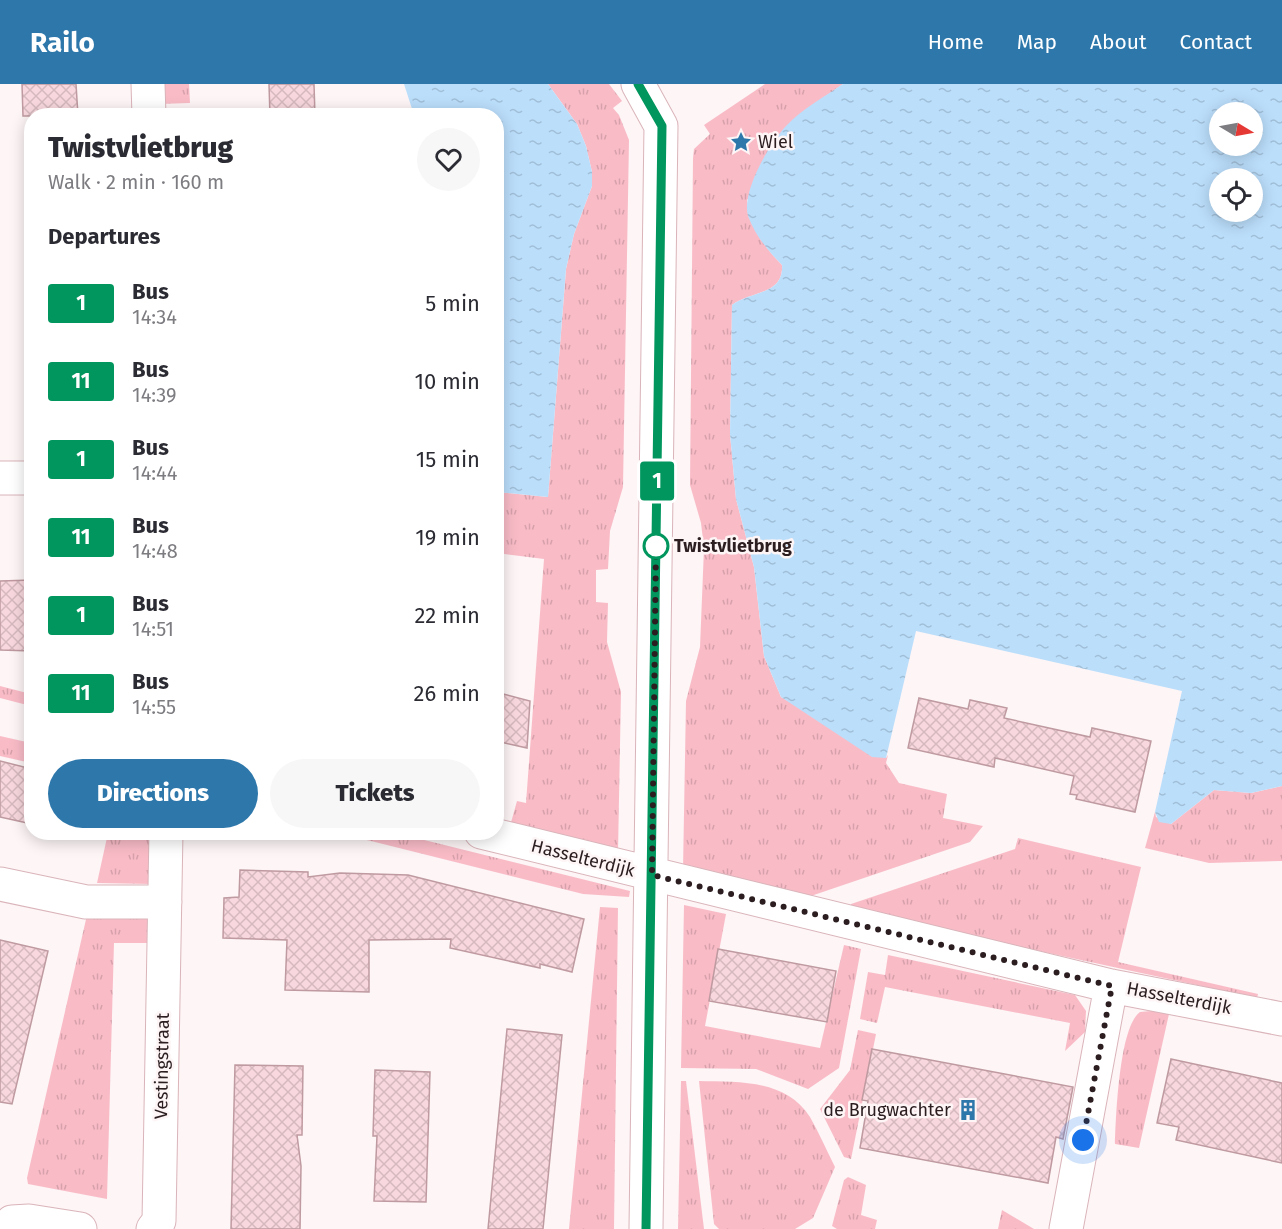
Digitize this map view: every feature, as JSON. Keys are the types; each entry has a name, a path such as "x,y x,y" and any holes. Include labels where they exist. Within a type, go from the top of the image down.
{"street":[{"path":"148,84 149,108"},
{"path":"638,84 662,126 646,1229"},
{"path":"0,478 24,478"},
{"name":"Hasselterdijk","path":"504,838 1112,986 1282,1019"},
{"name":"Vestingstraat","path":"153,1229 159,1221 166,840"},
{"path":"0,884 86,902 165,902"},
{"path":"1066,1229 1112,986"},
{"path":"8,1229 12,1222 30,1221 80,1229"}],"green space":[{"path":"159,84 189,84 190,103 160,104"},
{"path":"548,84 609,84 622,101 613,108 619,115 629,140 623,487 610,531 608,569 596,570 596,602 608,603 607,642 621,692 618,852 510,826 517,801 526,803 544,559 504,554 504,493 548,497 566,269 574,234 592,186 592,172 586,146 577,124"},
{"path":"765,84 843,84 823,98 747,200 748,210 758,235 782,265 781,275 772,287 732,305 730,434 736,499 754,567 764,656 781,697 886,758 888,755 886,763 899,783 947,794 943,818 983,826 970,842 805,898 683,870 686,701 700,647 704,548 701,523 690,485 693,158 694,149 710,134 704,125"},
{"path":"0,686 24,692 24,704 0,698"},
{"path":"0,736 24,741 24,761 0,756"},
{"path":"1282,786 1282,861 1209,863 1145,848 1155,812 1156,817 1171,824 1214,790 1251,793"},
{"path":"1018,838 1141,867 1118,962 1258,994 1257,998 850,910 851,904 1015,849"},
{"path":"106,840 152,840 150,884 97,883"},
{"path":"367,840 424,840 630,891 629,897 583,894"},
{"path":"684,905 726,914 705,1026 820,1048 844,945 861,949 839,1068 808,1089 756,1069 681,1068"},
{"path":"600,907 618,908 614,1229 569,1229"},
{"path":"87,915 149,917 149,943 114,943 107,1199 28,1184 27,1178"},
{"path":"888,955 1075,995 1086,1011 1085,1032 1065,1051 1070,1023 885,987 877,1023 860,1019 868,972 885,975"},
{"path":"1140,1012 1169,1014 1139,1148 1115,1144 1120,1074 1127,1035"},
{"path":"858,1030 876,1034 851,1159 844,1157 820,1109 850,1070"},
{"path":"681,1081 686,1081 704,1229 678,1229"},
{"path":"699,1081 745,1083 775,1089 788,1095 810,1117 835,1167 813,1218 795,1229 719,1229 714,1224"},
{"path":"848,1177 866,1185 861,1215 877,1220 875,1229 837,1229 832,1226 844,1180"},
{"path":"1002,1210 1034,1229 998,1229"}],"water":[{"path":"404,84 548,84 577,124 586,146 592,172 592,186 574,234 566,269 548,497 504,493 504,108 412,108"},
{"path":"843,84 1282,84 1282,786 1251,793 1214,790 1171,824 1159,822 1155,812 1182,691 916,631 886,758 872,757 781,697 764,656 754,567 736,499 730,434 732,305 772,287 781,275 782,265 754,230 748,216 747,206 753,181 765,155 780,133 806,108"}],"building":[{"path":"22,84 76,84 78,108 24,108 23,116"},
{"path":"269,84 314,84 315,108 270,108"},
{"path":"24,580 24,651 0,650 0,581"},
{"path":"504,694 530,701 527,748 504,743"},
{"path":"919,698 968,709 970,700 1007,708 1004,718 1090,737 1092,728 1151,741 1135,812 1076,799 1077,795 1070,794 1074,776 995,758 994,767 908,748"},
{"path":"0,761 24,767 24,822 0,817"},
{"path":"240,870 308,872 308,877 340,873 408,875 584,919 572,972 540,964 540,968 450,948 451,939 369,940 369,992 285,990 287,940 223,938 224,898 239,897"},
{"path":"0,940 48,951 12,1104 0,1102"},
{"path":"718,949 836,971 827,1022 709,1001"},
{"path":"507,1029 562,1035 543,1229 488,1229"},
{"name":"de Brugwachter","path":"872,1049 1073,1087 1063,1139 1056,1137 1048,1183 860,1148 868,1101 862,1100"},
{"path":"1171,1059 1282,1083 1282,1163 1176,1140 1179,1127 1157,1123"},
{"path":"235,1065 303,1066 302,1135 297,1135 301,1166 300,1229 231,1229"},
{"path":"375,1070 430,1072 426,1202 374,1201 377,1136 373,1136"}],"bus line":[{"name":"1","path":"638,84 662,126 646,1229"}],"place":[{"name":"Wiel","path":"741,142"},
{"name":"Twistvlietbrug","path":"656,546"},
{"name":"de Brugwachter","path":"968,1110"}],"route":[{"path":"656,546 652,875 1112,986 1083,1140"}]}
